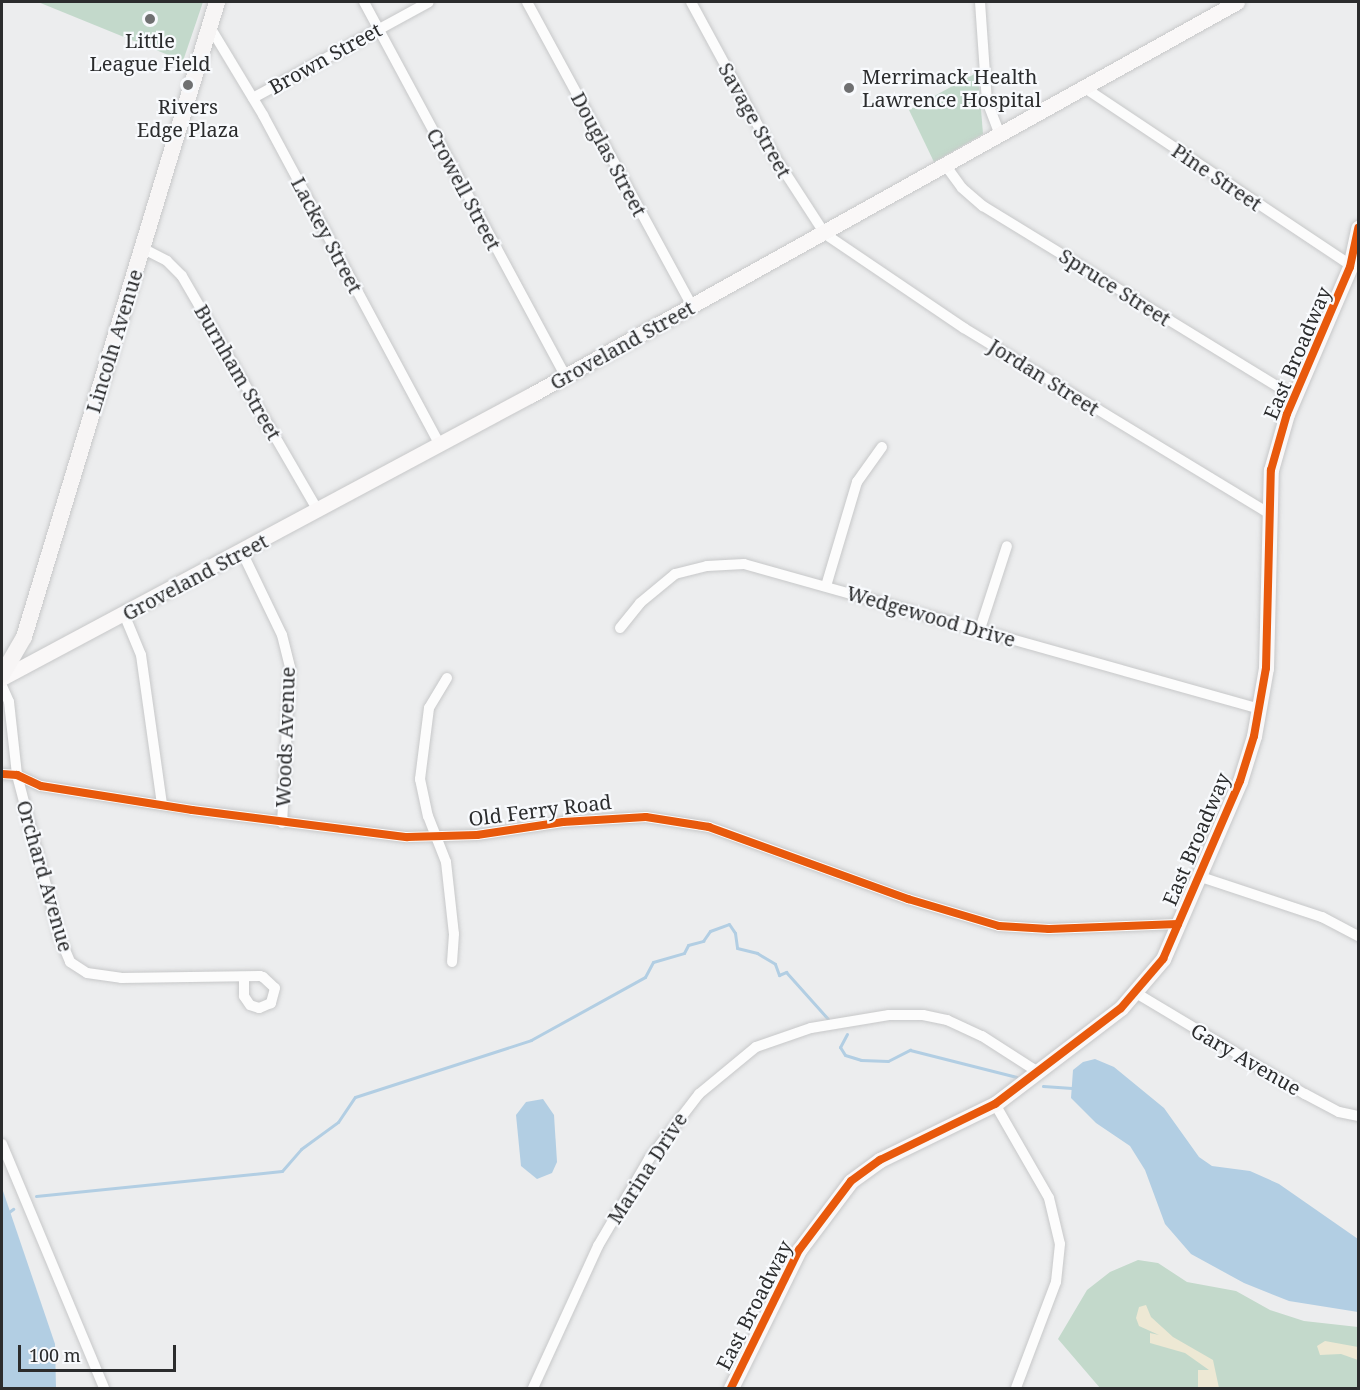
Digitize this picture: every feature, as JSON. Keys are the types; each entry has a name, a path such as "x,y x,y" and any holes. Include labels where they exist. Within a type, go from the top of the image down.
{"main road":[{"name":"Lincoln Avenue","path":"2,676 24,637 217,2"},
{"name":"Groveland Street","path":"2,676 242,552 440,445 825,234 1237,2"},
{"name":"East Broadway","path":"731,1389 799,1250 843,1188 880,1160 995,1104 1136,993 1160,964 1240,781 1260,709 1266,668 1267,512 1271,470 1295,397 1354,267 1358,232"}],"street":[{"name":"Crowell Street","path":"364,2 565,376"},
{"name":"Brown Street","path":"253,98 429,2"},
{"name":"Douglas Street","path":"527,2 692,306"},
{"name":"Savage Street","path":"691,2 786,176 825,234"},
{"path":"980,2 987,101 1000,135"},
{"name":"Lackey Street","path":"210,27 253,98 440,445"},
{"name":"Pine Street","path":"1084,88 1354,267"},
{"name":"Spruce Street","path":"946,166 962,188 983,206 1295,397"},
{"name":"Jordan Street","path":"825,234 964,328 1267,512"},
{"name":"Burnham Street","path":"142,248 167,261 182,276 318,511"},
{"path":"826,586 857,482 882,447"},
{"path":"980,629 1007,546"},
{"name":"Woods Avenue","path":"242,552 277,624 290,667 282,823"},
{"name":"Wedgewood Drive","path":"620,628 665,581 697,568 744,564 1260,709"},
{"path":"124,614 141,654 162,805"},
{"path":"447,678 429,708 420,779 446,862 454,934 452,962"},
{"name":"Orchard Avenue","path":"2,686 9,702 17,775 54,919 70,962 87,973 121,978 244,976"},
{"name":"Old Ferry Road","path":"2,774 17,775 41,786 282,823 437,836 646,817 709,827 972,921 1049,929 1178,924"},
{"path":"1198,876 1322,917 1359,936"},
{"name":"Gary Avenue","path":"1136,993 1305,1094 1339,1112 1359,1116"},
{"name":"Marina Drive","path":"533,1389 598,1246 649,1159 678,1117 721,1072 748,1052 785,1034 811,1028 889,1015 923,1015 974,1031 1038,1072"},
{"path":"995,1104 1049,1198 1060,1244 1056,1282 1016,1389"},
{"path":"2,1144 104,1389"}],"green space":[{"path":"38,2 203,2 183,61"},
{"path":"978,72 983,134 934,162 909,110"},
{"path":"1138,1260 1158,1263 1187,1282 1236,1291 1270,1310 1304,1321 1358,1327 1358,1388 1100,1388 1058,1339 1087,1290 1110,1272"}],"sand":[{"path":"1146,1305 1151,1317 1173,1337 1213,1360 1219,1388 1198,1388 1198,1370 1209,1370 1185,1353 1150,1343 1150,1333 1159,1335 1139,1326 1136,1318 1139,1307"},
{"path":"1325,1341 1358,1347 1358,1360 1341,1354 1320,1355 1317,1346"}],"water":[{"path":"1095,1059 1114,1067 1164,1108 1199,1157 1212,1166 1250,1171 1279,1184 1358,1239 1358,1312 1289,1301 1244,1283 1191,1254 1165,1224 1145,1170 1130,1146 1096,1123 1071,1098 1073,1070 1083,1062"},
{"path":"543,1099 554,1115 557,1162 552,1173 537,1179 521,1166 516,1115 526,1102"},
{"path":"2,1188 55,1344 56,1388 2,1388"}],"waterway":[{"path":"36,1196 282,1171 301,1149 338,1122 355,1097 531,1040 645,977 653,962 684,953 688,945 703,941 710,931 729,924 735,933 737,948 757,953 775,964 779,975 786,972 828,1019"},
{"path":"847,1034 840,1047 845,1055 861,1060 888,1061 910,1050 1017,1077"},
{"path":"1043,1086 1072,1088"},
{"path":"2,1217 13,1209"}],"cycle path":[{"path":"731,1388 799,1250 851,1181 880,1160 995,1104 1121,1008 1163,959 1240,781 1254,736 1266,668 1271,470 1287,414 1350,267 1358,228"},
{"path":"2,774 17,775 41,786 192,810 407,837 477,835 563,822 646,817 709,827 908,899 999,926 1049,929 1178,924"}],"place":[{"name":"Little League Field","path":"150,19"},
{"name":"Rivers Edge Plaza","path":"188,85"},
{"name":"Merrimack Health Lawrence Hospital","path":"849,88"}]}
